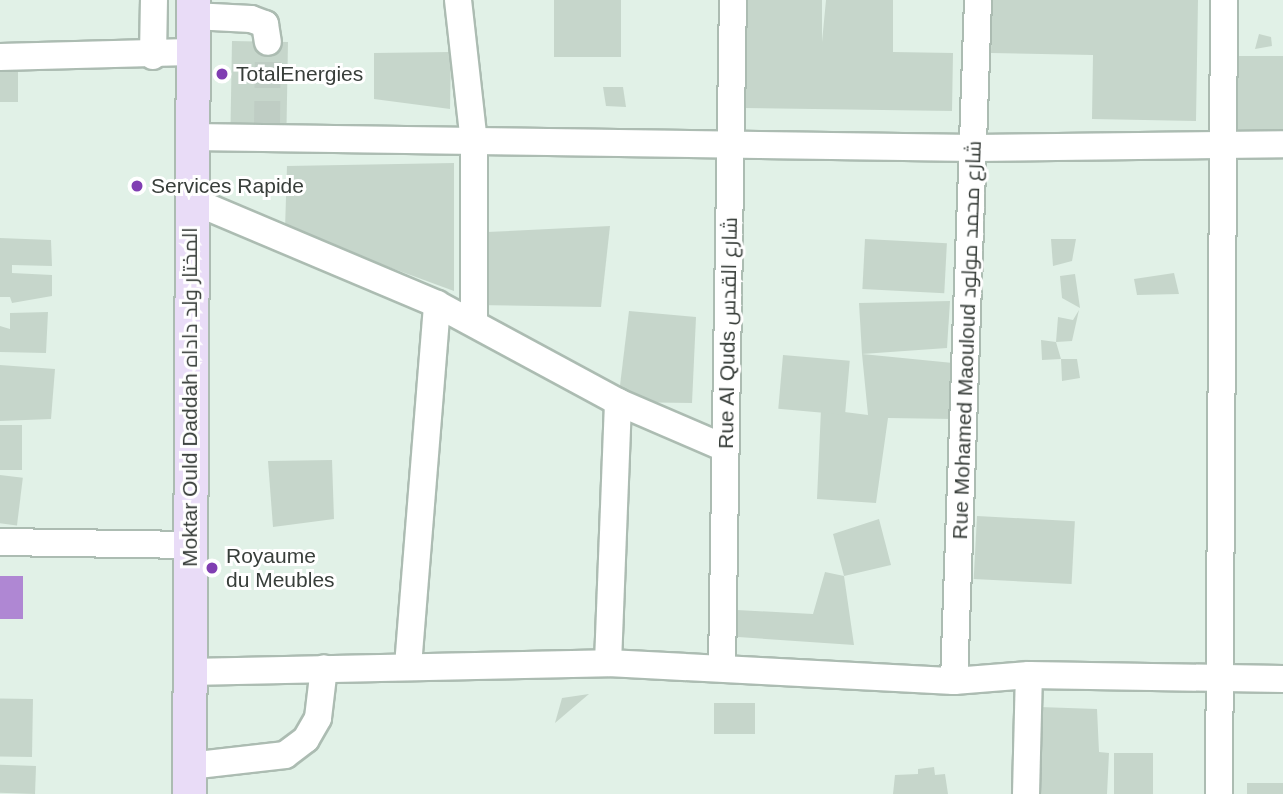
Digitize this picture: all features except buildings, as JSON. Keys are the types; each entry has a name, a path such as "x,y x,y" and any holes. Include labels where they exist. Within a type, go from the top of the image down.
{"main road":[{"name":"Moktar Ould Daddah المختار ولد داداه","path":"189,780 190,52 193,8"}],"street":[{"path":"153,56 154,0"},
{"path":"458,0 474,142 474,323"},
{"name":"Rue Al Quds شارع القدس","path":"722,667 733,145 733,0"},
{"name":"Rue Mohamed Maouloud شارع محمد مولود","path":"954,681 975,148 978,0"},
{"path":"1219,794 1224,0"},
{"path":"193,8 265,24 268,41"},
{"path":"0,57 153,56 190,52"},
{"path":"191,136 267,133 474,142 975,148 1283,144"},
{"path":"191,200 437,304 618,402 725,448"},
{"path":"408,666 437,304"},
{"path":"608,663 618,402"},
{"path":"0,541 189,545"},
{"path":"189,672 608,663 954,681 1029,675 1283,679"},
{"path":"189,780 285,755 306,739 318,718 324,668"},
{"path":"1026,794 1029,675"}],"shaded area":[{"path":"0,576 23,576 23,619 0,619"}],"tunnel":[{"path":"267,127 268,42"}],"place":[{"name":"TotalEnergies","path":"222,74"},
{"name":"Services Rapide","path":"137,186"},
{"name":"Royaume du Meubles","path":"212,568"}]}
